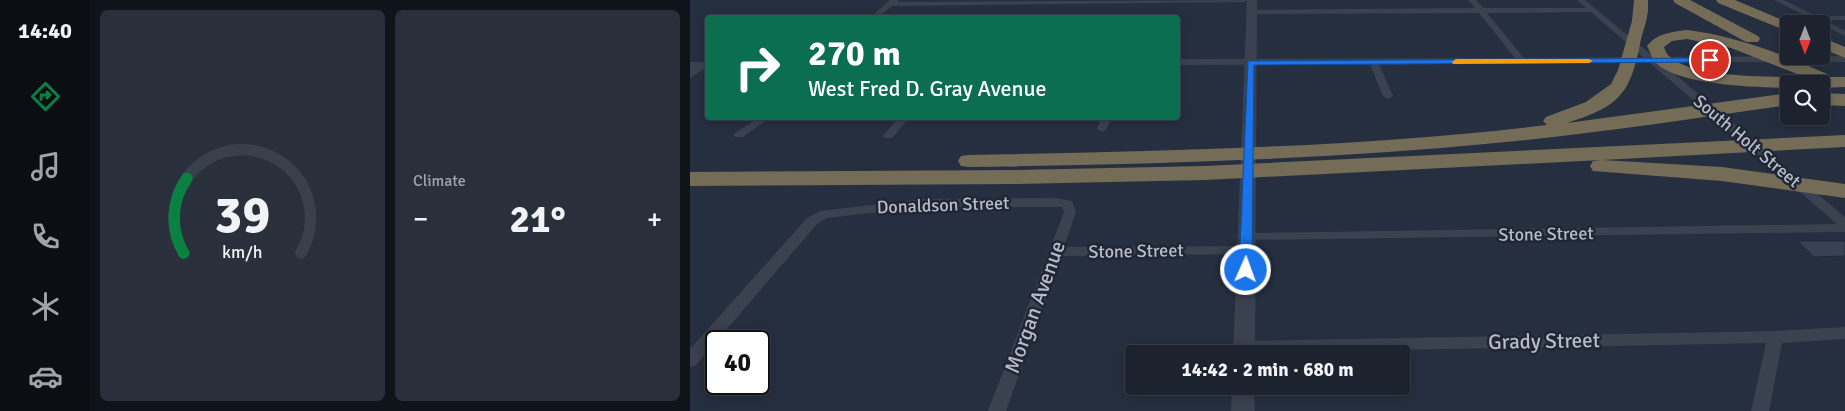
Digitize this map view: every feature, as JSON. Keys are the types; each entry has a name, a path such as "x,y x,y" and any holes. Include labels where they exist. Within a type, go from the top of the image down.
{"highway":[{"path":"1505,136 1571,116 1590,108 1608,96 1623,79 1642,8 1641,0"},
{"path":"1680,0 1776,45"},
{"path":"1696,0 1776,45 1809,75"},
{"path":"1723,0 1780,24"},
{"path":"1800,75 1749,48 1720,40 1681,36 1661,40 1657,43 1654,55 1660,56 1669,63 1696,74 1737,81 1845,81"},
{"path":"1830,46 1845,53"},
{"path":"1817,65 1845,81"},
{"path":"1830,88 1845,92"},
{"path":"1830,99 1845,100"},
{"path":"1294,160 1354,148 1505,136 1585,127 1780,100"},
{"path":"1419,163 1845,140"},
{"path":"690,164 1052,160 1208,164"},
{"path":"690,179 996,178 1294,160 1609,166 1736,176 1845,191"}],"street":[{"path":"1472,0 1522,61"},
{"path":"1581,0 1593,1"},
{"name":"South Holt Street","path":"1581,0 1654,55 1845,224"},
{"path":"1778,0 1809,15"},
{"path":"876,15 892,2 1072,1 1481,11 1592,10"},
{"path":"1244,345 1250,63 1249,4"},
{"path":"1830,18 1845,18"},
{"path":"1830,26 1845,34"},
{"path":"1180,62 1522,61 1654,55 1845,59"},
{"path":"1374,62 1388,96"},
{"path":"690,66 705,65"},
{"path":"690,74 705,65"},
{"path":"739,135 761,120"},
{"path":"888,136 902,120"},
{"path":"1102,129 1105,120"},
{"name":"Donaldson Street","path":"690,360 812,221 818,217 835,212 923,203 1056,202 1068,204"},
{"name":"Morgan Avenue","path":"997,411 1070,212 1068,204"},
{"name":"Stone Street","path":"1056,252 1247,244 1845,228"},
{"name":"Grady Street","path":"1410,346 1845,333"},
{"path":"1760,411 1775,336"},
{"path":"1243,395 1243,411"}],"building":[{"path":"1798,241 1845,241 1845,256 1814,257"}],"slow traffic":[{"path":"1456,62 1589,61"}],"route":[{"path":"1246,270 1250,63 1710,60"}]}
